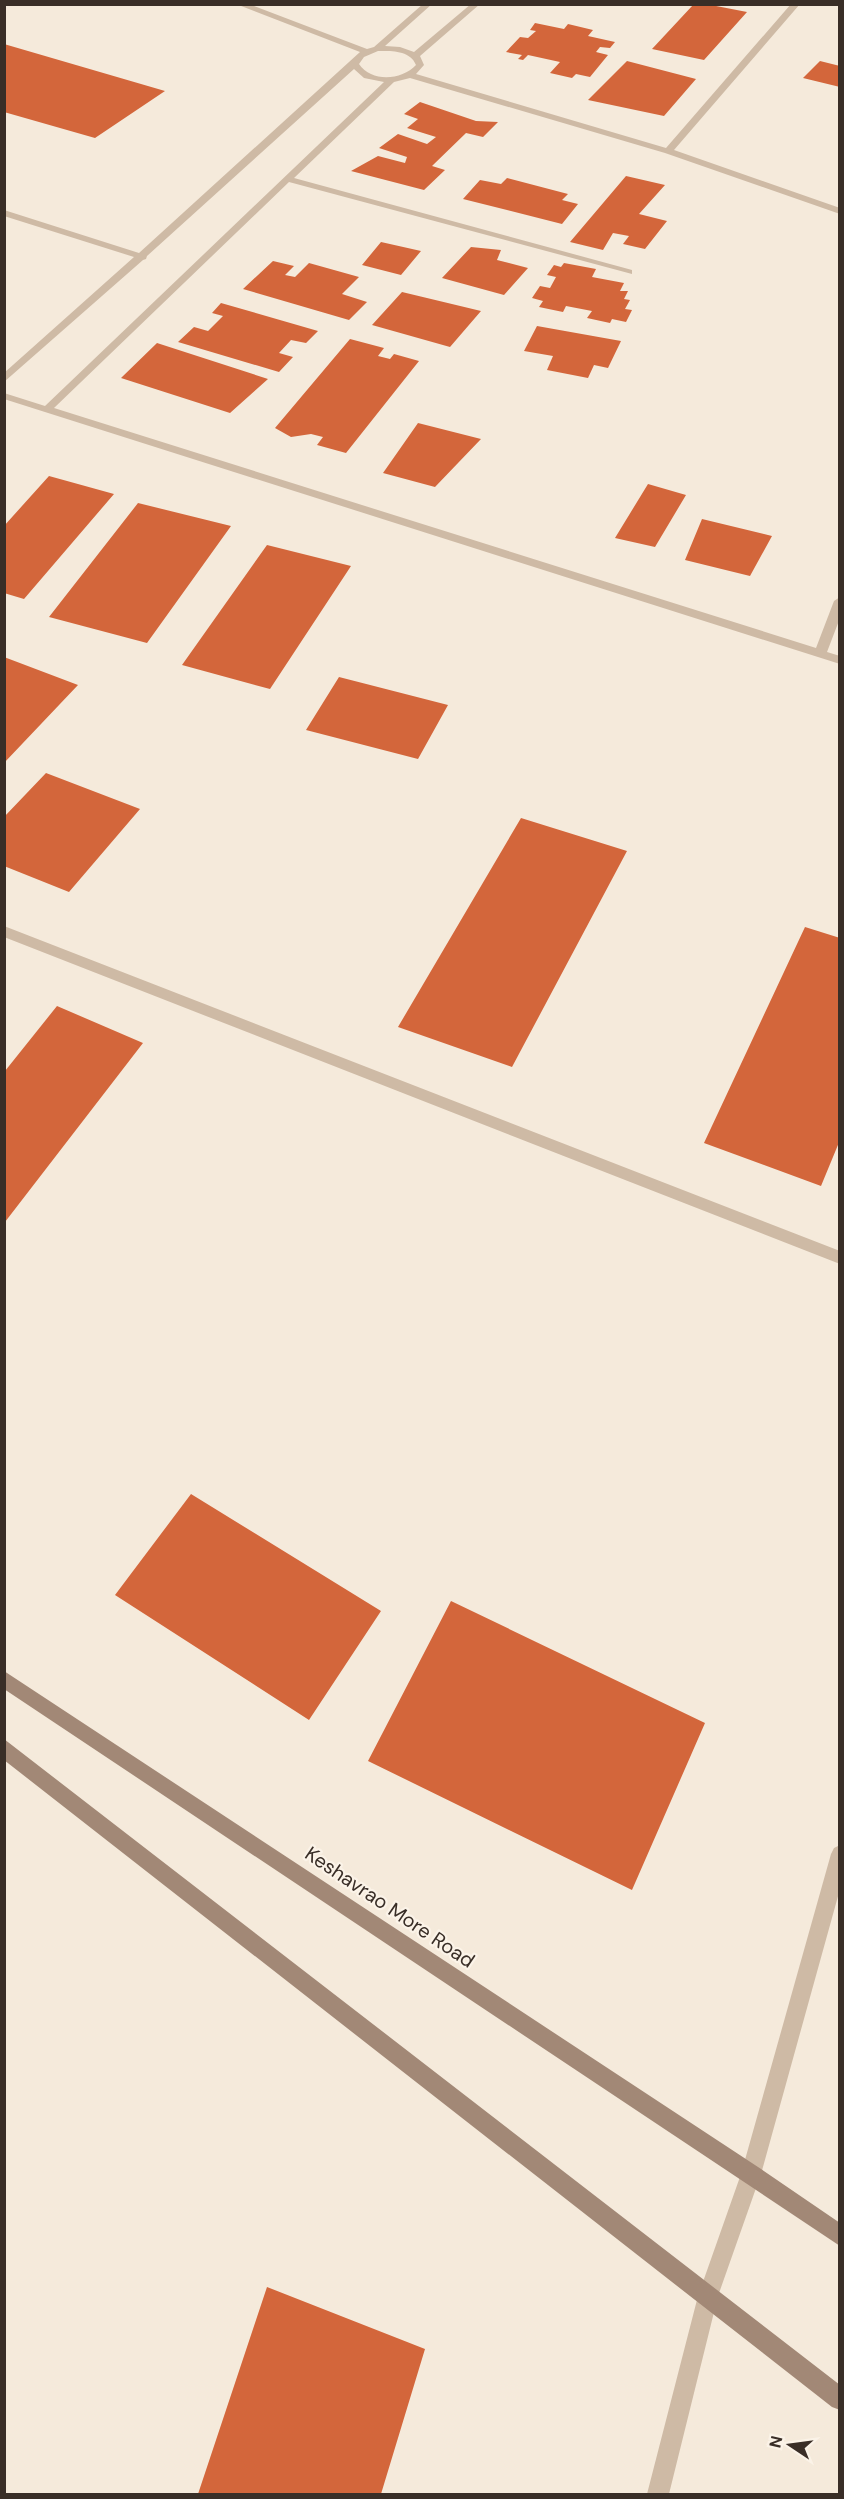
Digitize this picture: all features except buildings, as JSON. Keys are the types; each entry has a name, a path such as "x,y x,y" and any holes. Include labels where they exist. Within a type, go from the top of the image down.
{"street":[{"path":"240,4 367,52"},
{"path":"376,49 428,4"},
{"path":"415,56 476,4"},
{"path":"668,151 796,4"},
{"path":"4,379 143,257 355,64 361,55 376,49 398,49 415,56 420,65 411,75"},
{"path":"355,64 359,71 369,77 392,79 411,75 668,151 840,211"},
{"path":"47,409 392,79"},
{"path":"288,179 629,272"},
{"path":"4,213 143,257"},
{"path":"4,396 840,660"},
{"path":"820,654 840,601"},
{"path":"4,931 840,1258"},
{"name":"Keshavrao More Road","path":"4,1679 751,2174 840,2236"},
{"path":"4,1749 840,2399"},
{"path":"658,2494 708,2296 751,2174 840,1854"}]}
